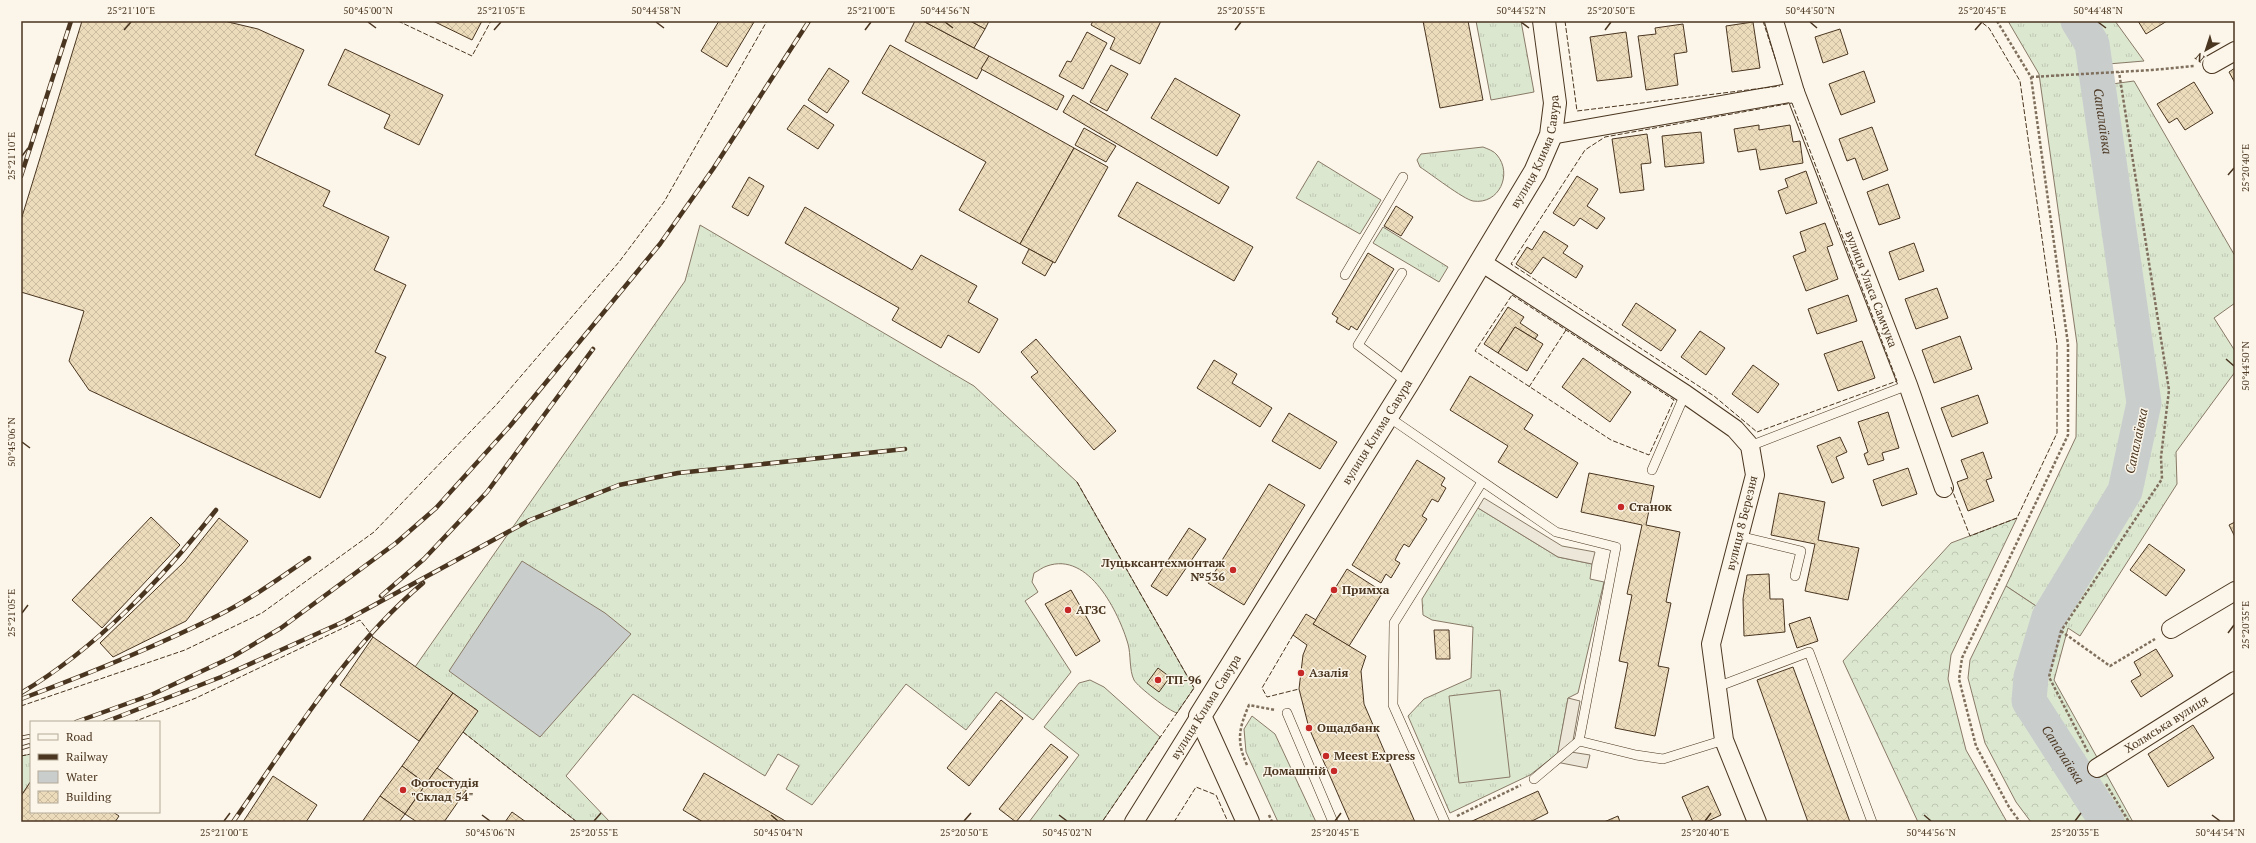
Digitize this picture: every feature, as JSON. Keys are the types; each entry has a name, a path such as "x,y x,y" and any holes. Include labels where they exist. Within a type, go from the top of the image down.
{"street":[{"name":"вулиця Клима Савура","path":"1134,822 1408,383 1535,172 1551,135 1555,103 1544,21"},
{"name":"вулиця Уласа Самчука","path":"1774,21 1795,92 1908,385 1944,488"},
{"path":"2212,64 2235,51"},
{"path":"1551,135 1795,92"},
{"path":"1481,262 1685,394 1735,429 1750,446"},
{"name":"вулиця 8 Березня","path":"1750,446 1755,476 1711,644 1724,740 1757,822"},
{"path":"2171,629 2235,591"},
{"name":"Холмська вулиця","path":"2097,768 2235,681"},
{"path":"1200,716 1248,822"}],"lane":[{"path":"1345,275 1403,176"},
{"path":"1402,273 1358,345 1408,383"},
{"path":"1750,446 1908,385"},
{"path":"1652,470 1685,394"},
{"path":"1386,416 1556,532 1616,547 1579,741 1534,779"},
{"path":"1445,822 1393,705 1394,623 1482,482"},
{"path":"1739,536 1801,551 1796,576"},
{"path":"1717,687 1809,652 1872,822"},
{"path":"1287,713 1333,822"},
{"path":"1579,741 1636,755 1663,759 1724,740"}],"path":[{"path":"1997,21 2031,78 2068,344 2068,435 1962,658 1959,678 1976,746 2009,807 2020,822"},
{"path":"2031,78 2212,64"},
{"path":"2119,72 2169,390 2161,457 2162,479 2062,631 2049,677 2097,768 2129,822"},
{"path":"2062,631 2110,666 2171,629"},
{"path":"1248,768 1242,754 1240,728 1249,705 1287,713"},
{"path":"1445,822 1534,779"},
{"path":"1266,808 1272,822"}],"green space":[{"path":"1476,21 1521,21 1534,92 1491,100"},
{"path":"2008,21 2061,21 2079,50 2133,402 2115,486 2039,608 2006,586 2076,437 2077,344 2039,74"},
{"path":"2061,21 2094,21 2104,38 2156,404 2137,498 2058,621 2041,680 2043,697 2120,822 2091,822 2065,784 2020,702 2020,672 2039,608 2115,486 2133,402 2079,50"},
{"path":"2094,21 2115,21 2144,61 2108,64 2104,38"},
{"path":"2134,81 2235,256 2235,303 2214,318 2235,351 2235,372 2176,452 2177,484 2080,636 2068,628 2054,680 2133,822 2120,822 2043,697 2041,680 2058,621 2137,498 2156,404 2112,84"},
{"path":"1483,147 1493,151 1497,155 1502,163 1504,171 1501,187 1490,198 1482,201 1473,201 1462,196 1420,167 1417,160 1421,154"},
{"path":"1318,161 1381,200 1360,234 1296,198"},
{"path":"700,225 974,386 1077,482 1194,688 1177,713 1167,708 1141,688 1134,680 1131,672 1129,648 1124,631 1100,588 1089,576 1076,568 1062,564 1047,566 1034,573 1032,582 1038,592 1025,601 1071,672 1033,720 996,692 966,730 906,684 812,805 786,789 799,766 778,754 765,776 633,694 566,776 610,822 577,822 463,732 477,710 415,667 685,281"},
{"path":"1383,227 1448,267 1439,282 1373,243"},
{"path":"1478,508 1558,557 1592,564 1590,579 1604,582 1578,693 1568,698 1558,753 1530,775 1450,813 1408,716 1424,699 1471,678 1473,627 1432,620 1423,615 1422,599"},
{"path":"2017,518 1951,655 1948,679 1966,750 2007,822 1918,822 1843,661 1951,543"},
{"path":"2006,586 2039,608 2020,672 2065,784 2091,822 2031,822 2016,802 1985,743 1968,678 1970,660"},
{"path":"1090,680 1104,687 1160,737 1102,822 1029,822 1079,755 1044,727 1079,683"},
{"path":"1500,690 1510,777 1459,783 1449,696"},
{"path":"1252,716 1275,734 1316,822 1278,822 1246,752 1244,729"},
{"path":"30,754 30,782 21,796 21,756"}],"shaded area":[{"path":"1484,498 1562,546 1595,552 1592,564 1558,557 1478,508"},
{"path":"1568,698 1580,701 1571,752 1590,755 1587,768 1556,762"}],"water":[{"path":"522,561 605,613 631,634 540,737 449,671"}],"building":[{"path":"82,21 224,21 258,29 304,50 255,155 330,191 323,206 389,237 374,270 406,285 375,352 386,357 320,498 89,390 69,361 84,311 21,292 21,220"},
{"path":"433,21 482,21 472,40"},
{"path":"719,21 754,22 727,67 701,51"},
{"path":"915,21 923,21 989,56 977,79 905,41"},
{"path":"970,21 989,21 985,29"},
{"path":"970,21 985,29 974,48 925,22"},
{"path":"1093,21 1161,21 1140,64 1110,49 1115,38 1091,25"},
{"path":"1423,21 1468,21 1483,100 1440,108"},
{"path":"2138,21 2167,21 2146,34"},
{"path":"1753,22 1760,68 1732,72 1726,26"},
{"path":"1683,24 1687,52 1674,54 1678,85 1646,90 1638,36 1656,34 1655,28"},
{"path":"1840,29 1848,54 1823,63 1815,37"},
{"path":"1087,32 1107,43 1083,89 1059,76 1067,61 1071,62"},
{"path":"1626,32 1632,77 1597,81 1590,37"},
{"path":"890,45 1074,148 1020,244 959,210 986,162 862,93"},
{"path":"345,49 443,95 419,145 384,128 390,115 328,85"},
{"path":"989,56 1064,96 1057,110 981,69"},
{"path":"1111,65 1128,74 1107,111 1090,102"},
{"path":"829,68 849,81 827,113 808,100"},
{"path":"2235,68 2235,83 2229,72"},
{"path":"1864,71 1875,102 1841,115 1829,84"},
{"path":"1175,78 1240,115 1217,156 1151,118"},
{"path":"2194,82 2213,113 2185,130 2177,118 2169,123 2157,104"},
{"path":"1073,95 1229,187 1219,204 1063,112"},
{"path":"804,105 834,125 818,149 787,129"},
{"path":"1759,125 1759,130 1790,125 1793,142 1800,141 1803,163 1760,170 1756,149 1738,152 1734,129"},
{"path":"1872,127 1888,170 1863,180 1855,158 1847,161 1839,139"},
{"path":"1084,128 1116,146 1106,162 1075,145"},
{"path":"1701,132 1704,163 1665,167 1662,136"},
{"path":"1647,134 1651,163 1641,164 1644,190 1620,193 1612,139"},
{"path":"1074,148 1108,167 1055,263 1020,244"},
{"path":"1806,171 1817,203 1786,214 1778,191 1788,187 1785,179"},
{"path":"1577,176 1598,189 1587,206 1605,218 1597,229 1580,218 1574,226 1553,213"},
{"path":"749,177 764,186 748,216 732,207"},
{"path":"1137,182 1253,247 1234,281 1118,216"},
{"path":"1888,184 1900,218 1879,225 1867,192"},
{"path":"1396,206 1413,217 1401,236 1384,226"},
{"path":"805,207 912,270 921,255 977,286 968,302 998,319 979,353 948,335 941,348 892,320 899,308 785,243"},
{"path":"1825,223 1833,245 1827,247 1838,279 1806,291 1793,256 1806,251 1800,232"},
{"path":"1544,231 1568,246 1563,253 1583,266 1576,278 1543,257 1531,274 1516,264 1527,247 1532,250"},
{"path":"1914,243 1924,271 1899,280 1889,252"},
{"path":"1029,249 1053,262 1045,276 1022,263"},
{"path":"1368,253 1394,269 1357,330 1351,326 1349,330 1336,322 1338,318 1332,314"},
{"path":"1937,288 1948,318 1916,329 1905,299"},
{"path":"1848,295 1857,321 1817,334 1808,309"},
{"path":"1636,303 1676,330 1661,351 1622,325"},
{"path":"1508,307 1524,317 1520,323 1538,335 1535,339 1515,327 1498,353 1484,344"},
{"path":"1515,327 1543,344 1527,371 1498,353"},
{"path":"1700,331 1725,348 1706,375 1681,357"},
{"path":"1960,336 1972,369 1934,383 1922,350"},
{"path":"1036,339 1116,431 1094,450 1031,377 1038,372 1021,352"},
{"path":"1862,341 1875,378 1838,391 1824,354"},
{"path":"1583,358 1631,392 1610,422 1562,387"},
{"path":"1214,360 1237,374 1232,383 1272,408 1260,427 1197,388"},
{"path":"1753,365 1779,384 1758,413 1732,394"},
{"path":"1470,376 1533,415 1524,429 1578,463 1557,498 1498,462 1508,446 1450,410"},
{"path":"1978,395 1988,423 1952,437 1941,408"},
{"path":"1888,412 1899,448 1882,453 1884,460 1868,465 1864,454 1868,452 1858,422"},
{"path":"1289,413 1337,442 1320,469 1272,441"},
{"path":"1840,437 1847,452 1836,457 1844,478 1832,483 1817,446"},
{"path":"1983,452 1992,478 1986,480 1994,501 1968,511 1957,482 1968,478 1961,460"},
{"path":"1417,460 1445,478 1441,485 1446,488 1438,502 1432,499 1422,516 1427,519 1409,547 1404,544 1399,552 1395,560 1400,563 1391,578 1386,574 1381,583 1352,565"},
{"path":"1908,468 1917,494 1882,506 1873,480"},
{"path":"1589,473 1654,486 1646,525 1680,532 1666,602 1671,603 1658,666 1669,668 1655,736 1615,728 1628,663 1619,661 1632,595 1627,594 1642,525 1581,512"},
{"path":"1269,484 1305,505 1244,605 1208,583"},
{"path":"1779,493 1825,502 1818,540 1859,548 1848,600 1805,591 1815,544 1771,535"},
{"path":"151,517 180,545 102,628 72,600"},
{"path":"219,518 248,541 186,621 113,657 100,643 184,562"},
{"path":"2235,522 2235,537 2229,525"},
{"path":"1189,528 1206,539 1167,596 1151,586"},
{"path":"2149,544 2185,570 2166,596 2130,570"},
{"path":"1347,569 1383,592 1349,646 1313,624"},
{"path":"1769,574 1770,599 1783,599 1785,632 1744,636 1743,599 1747,575"},
{"path":"1071,590 1100,641 1076,656 1045,604"},
{"path":"1306,614 1316,620 1313,624 1366,656 1361,671 1364,704 1415,822 1350,822 1309,728 1299,689 1303,655 1307,645 1293,635"},
{"path":"1810,617 1818,641 1797,648 1789,624"},
{"path":"1434,630 1449,630 1450,659 1436,659"},
{"path":"373,637 453,693 419,741 340,685"},
{"path":"2156,649 2173,676 2141,697 2131,681 2141,675 2134,662"},
{"path":"1793,667 1850,822 1808,822 1757,680"},
{"name":"ТП-96","path":"1158,668 1170,677 1159,692 1147,683"},
{"path":"453,693 478,711 426,784 402,766"},
{"path":"1001,700 1023,718 969,786 947,768"},
{"path":"2193,725 2214,758 2168,787 2148,754"},
{"path":"1051,744 1068,757 1016,822 999,809"},
{"name":"Фотостудія \"Склад 54\"","path":"402,766 426,784 405,814 380,796"},
{"path":"437,768 467,789 444,822 417,822 405,814"},
{"path":"704,773 787,822 703,822 683,810"},
{"path":"273,776 317,805 306,822 243,822"},
{"path":"30,782 30,813 114,813 119,816 115,822 21,822 21,796"},
{"path":"1708,786 1721,815 1706,822 1693,822 1682,797"},
{"path":"1538,791 1548,813 1530,822 1470,822"},
{"path":"380,796 405,814 399,822 362,822"},
{"path":"512,812 526,822 505,822"},
{"path":"1618,816 1620,822 1604,822"}],"waterway":[{"name":"Сапалаївка","path":"2078,21 2092,44 2144,403 2125,491 2049,617 2031,677 2029,701 2107,822"}],"railway":[{"path":"21,176 71,21"},
{"path":"79,721 151,695 232,657 281,628 396,543 436,508 510,426 660,244 713,169 809,21"},
{"path":"381,596 424,559 487,492 593,349"},
{"path":"108,721 221,677 343,622 530,520 619,485 678,473 905,449"},
{"path":"21,693 76,655 127,610 173,562 216,510"},
{"path":"21,699 121,660 219,615 254,595 309,558"},
{"path":"233,822 320,696 369,637 395,609 423,583"},
{"path":"21,738 30,736"},
{"path":"21,748 30,745"}],"fence":[{"path":"398,21 472,56 491,21"},
{"path":"21,706 185,650 262,613 374,532 497,404 619,262 664,202 767,21"},
{"path":"1565,21 1577,111 1780,86"},
{"path":"1763,21 1776,61"},
{"path":"1951,487 1970,536 2017,518 2057,433 2057,345 2020,81 1989,28 1980,21"},
{"path":"1792,103 1897,381 1757,432 1714,396 1511,264 1585,150 1605,137 1792,103"},
{"path":"1512,295 1674,400 1649,455 1611,440 1475,351 1512,295"},
{"path":"1529,387 1566,330"},
{"path":"1077,482 1194,688 1102,822"},
{"path":"136,721 196,698 360,620 373,637"},
{"path":"1293,635 1262,688 1267,697 1299,689"},
{"path":"463,732 577,822"},
{"path":"21,756 30,754"},
{"path":"1174,822 1196,787 1216,795 1228,822"}],"place":[{"name":"Станок","path":"1621,507"},
{"name":"Луцьксантехмонтаж №536","path":"1233,570"},
{"name":"Примха","path":"1334,590"},
{"name":"АГЗС","path":"1068,610"},
{"name":"Азалія","path":"1301,673"},
{"name":"ТП-96","path":"1158,680"},
{"name":"Ощадбанк","path":"1309,728"},
{"name":"Meest Express","path":"1326,756"},
{"name":"Домашній","path":"1334,771"},
{"name":"Фотостудія \"Склад 54\"","path":"403,790"}]}
